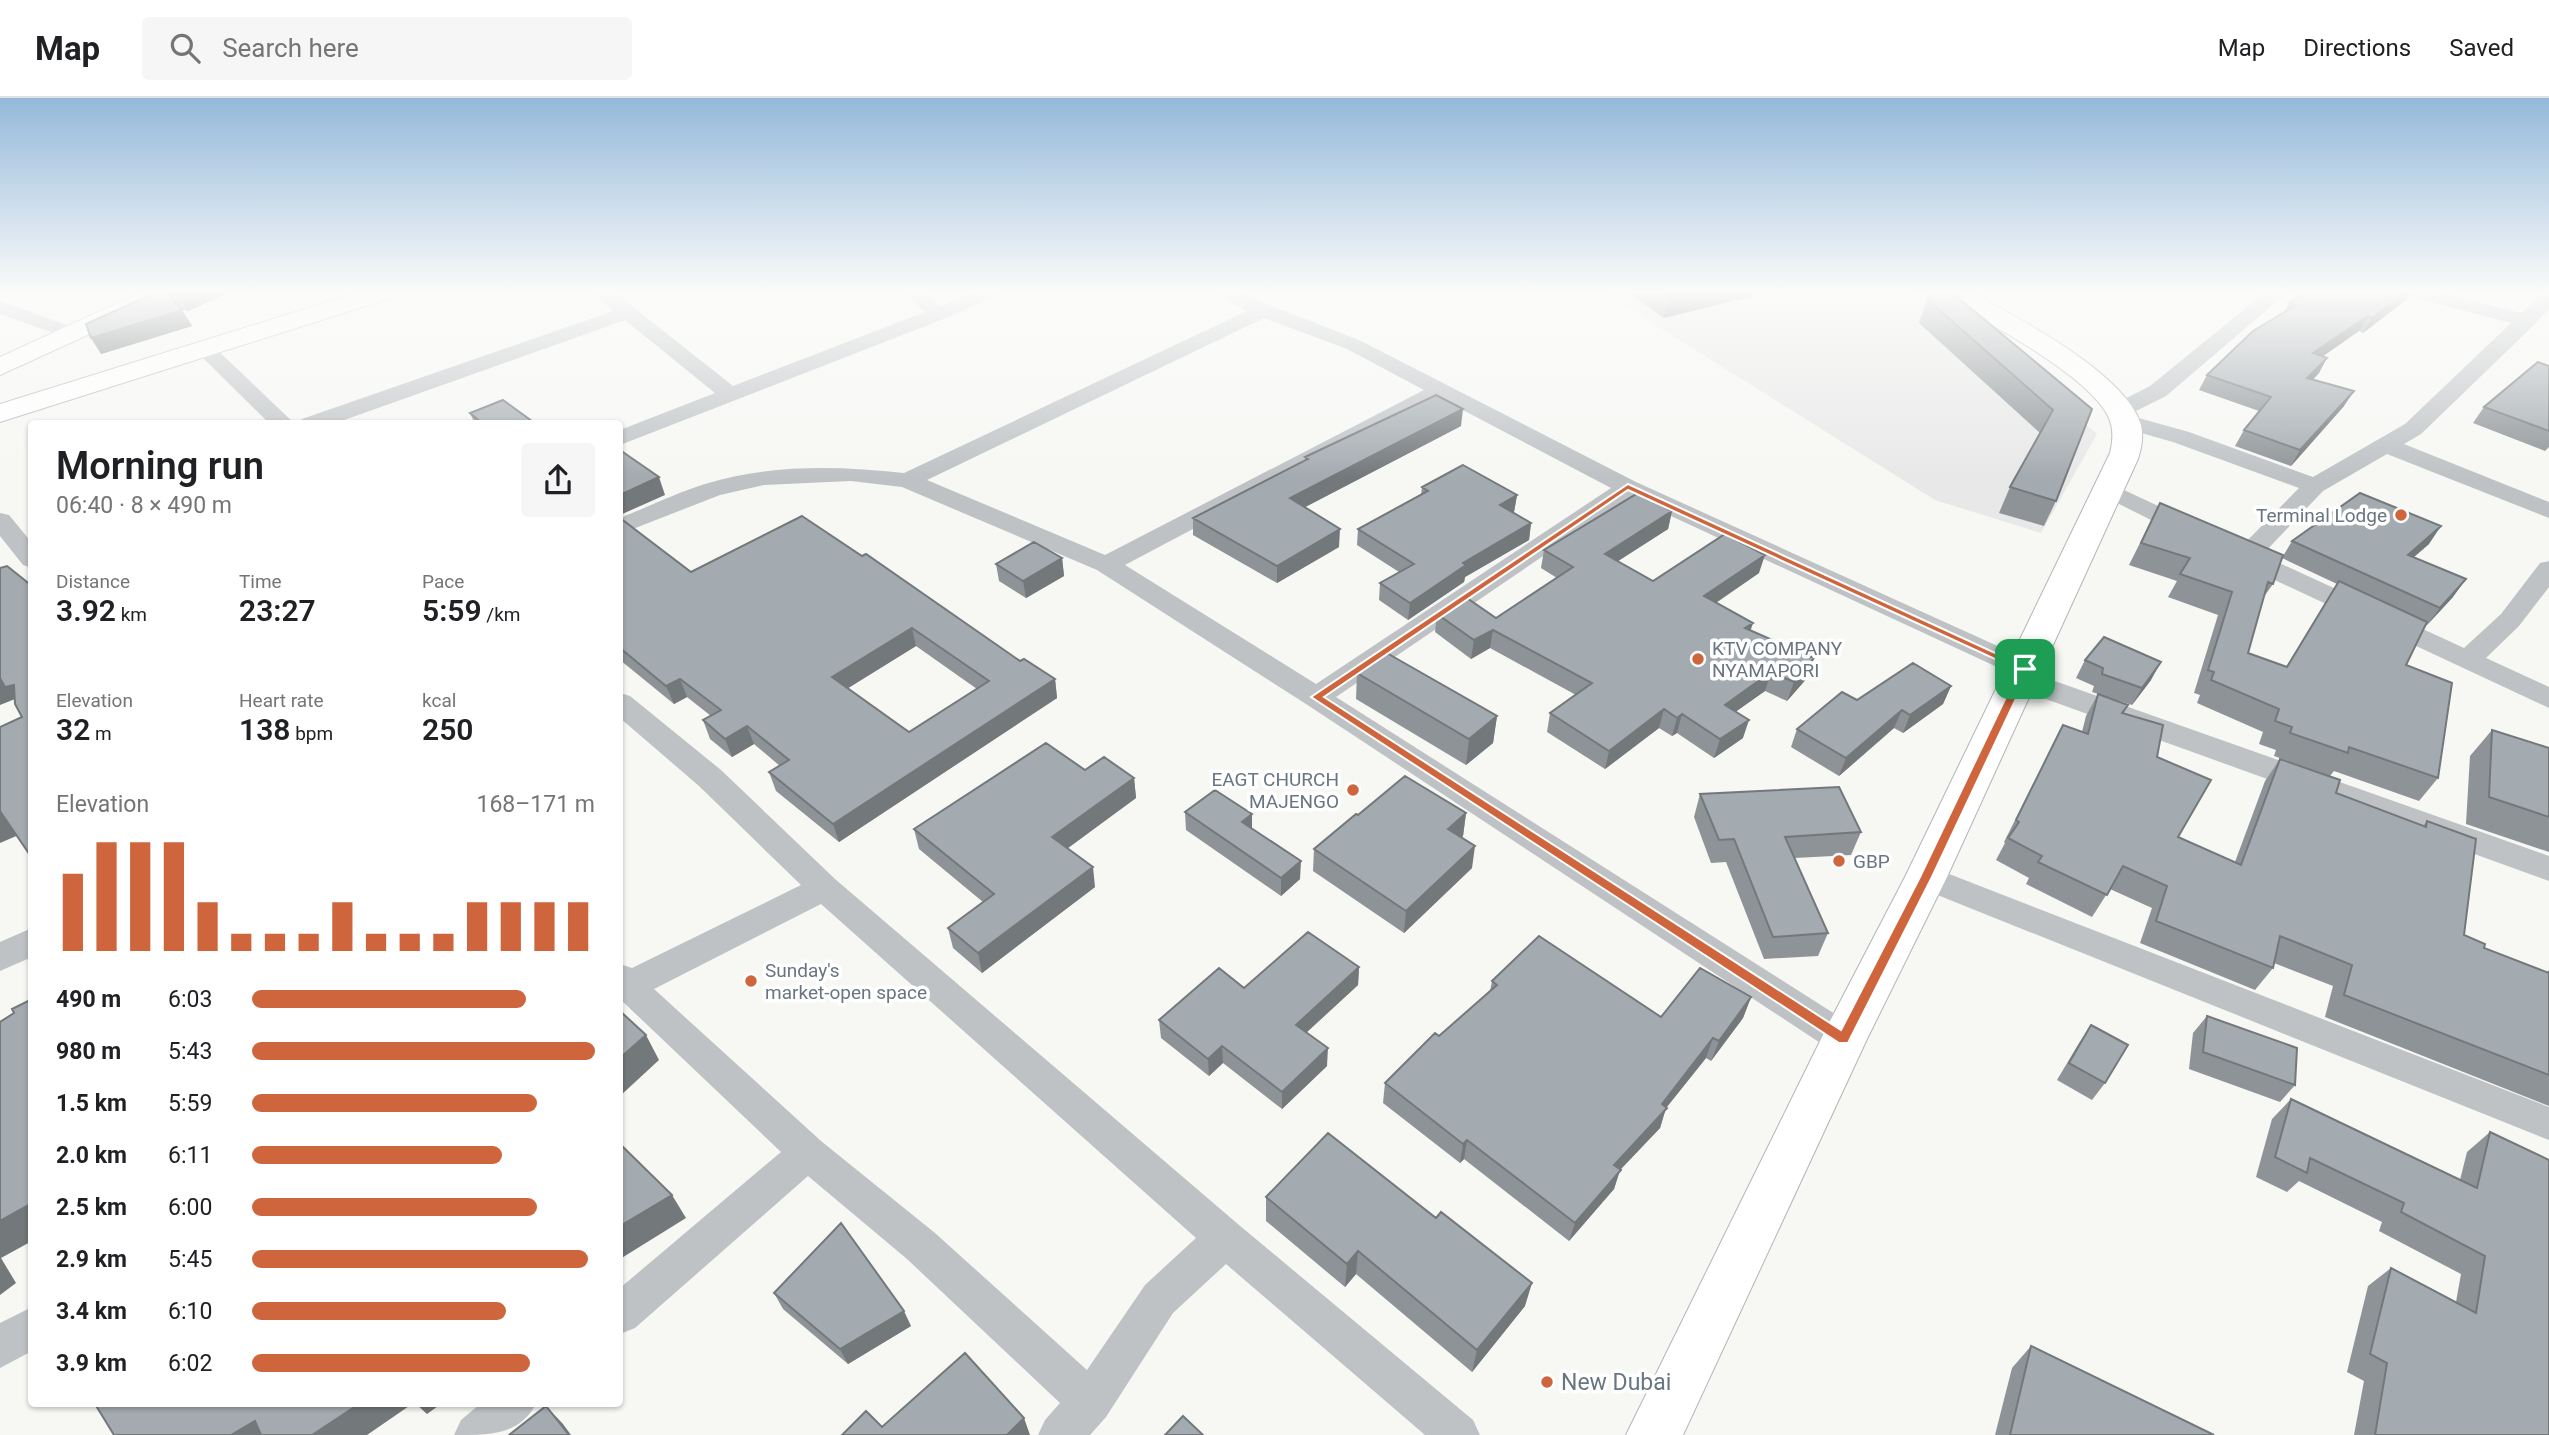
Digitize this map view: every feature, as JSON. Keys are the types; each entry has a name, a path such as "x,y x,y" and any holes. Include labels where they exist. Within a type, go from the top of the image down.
{"street":[{"path":"0,367 28,353"},
{"path":"0,413 187,353"},
{"path":"210,353 280,420"},
{"path":"321,420 511,353"},
{"path":"679,353 730,395"},
{"path":"623,437 837,353"},
{"path":"907,480 1174,353"},
{"path":"1370,353 1628,487 2022,674 2549,869"},
{"path":"1654,1435 1844,1039 1926,877 2128,445 2123,416 2103,390 2052,353"},
{"path":"2123,416 2203,353"},
{"path":"2246,557 2315,486 2388,446 2413,429 2492,353"},
{"path":"1106,565 1440,390"},
{"path":"2123,416 2315,486"},
{"path":"2388,446 2549,511"},
{"path":"623,526 713,489 764,478 851,474 907,480 1106,565 1316,697 1844,1039"},
{"path":"1316,697 1628,487"},
{"path":"2109,490 2549,698"},
{"path":"0,520 24,567"},
{"path":"2468,660 2510,620 2549,569"},
{"path":"623,706 710,778 824,888 1225,1238 1458,1435"},
{"path":"1926,877 2549,1124"},
{"path":"824,888 624,982 808,1153 921,1246 1091,1402"},
{"path":"0,957 28,943"},
{"path":"623,1311 808,1153"},
{"path":"1060,1435 1091,1402 1159,1298 1225,1238"},
{"path":"0,1348 28,1330"},
{"path":"476,1435 509,1407"}],"shaded area":[{"path":"1701,353 2006,353 2097,434 2041,533 1935,500"}],"building":[{"path":"1989,353 2025,353 2092,409 2056,501 2010,487 2053,410"},
{"path":"2230,353 2314,353 2327,358 2307,378 2354,391 2300,450 2244,430 2271,397 2207,375"},
{"path":"2538,362 2549,366 2549,431 2484,407"},
{"path":"1436,395 1463,409 1290,498 1340,529 1277,566 1193,518 1308,459 1305,457"},
{"path":"503,400 530,420 478,420 470,413"},
{"path":"623,452 659,477 623,494"},
{"path":"1463,465 1517,495 1500,505 1531,523 1463,563 1466,565 1410,603 1380,583 1414,564 1358,529 1428,491 1422,487"},
{"path":"1638,493 1672,511 1605,554 1653,581 1725,534 1765,555 1704,596 1753,623 1745,628 1814,658 1794,682 1771,672 1725,705 1749,720 1720,739 1682,714 1677,718 1664,709 1609,751 1550,713 1592,683 1493,630 1474,640 1437,614 1464,596 1496,618 1573,567 1544,550"},
{"path":"2360,493 2441,526 2408,555 2466,579 2440,608 2292,541"},
{"path":"2160,503 2283,555 2273,584 2268,582 2248,653 2287,667 2339,581 2427,622 2406,665 2452,683 2438,778 2349,747 2348,753 2290,733 2292,727 2275,721 2279,709 2211,680 2214,672 2208,670 2232,592 2180,574 2190,558 2141,543"},
{"path":"802,516 862,556 866,554 1020,661 1024,659 1055,679 833,824 769,772 789,760 747,726 725,739 703,720 721,710 680,679 666,686 623,650 623,520 691,572","holes":["912,628 989,681 909,732 832,677"]},
{"path":"1034,542 1062,558 1023,581 996,564"},
{"path":"7,566 28,583 28,852 0,811 0,727 22,717 15,704 14,685 5,687 0,678 0,568"},
{"path":"2104,637 2161,662 2142,688 2102,674 2103,668 2085,660"},
{"path":"1385,652 1497,716 1469,739 1357,673"},
{"path":"1913,663 1951,686 1910,715 1902,710 1846,758 1797,729 1842,692 1857,700"},
{"path":"2098,694 2128,705 2122,713 2163,725 2157,757 2211,780 2178,837 2241,865 2280,759 2340,780 2336,793 2426,827 2427,821 2476,839 2464,935 2485,944 2484,948 2549,973 2549,1075 2344,995 2352,965 2280,936 2273,968 2156,921 2167,886 2123,866 2107,895 2038,862 2042,856 2008,838 2019,822 2016,820 2063,725 2088,734"},
{"path":"2492,730 2549,748 2549,817 2489,797"},
{"path":"1046,743 1085,770 1104,757 1134,778 1052,837 1093,867 978,953 948,928 994,894 914,829"},
{"path":"1405,776 1466,813 1448,829 1475,846 1406,911 1314,849"},
{"path":"1839,787 1861,832 1785,837 1828,933 1773,937 1734,839 1719,840 1700,794"},
{"path":"1215,790 1252,814 1242,822 1301,861 1281,878 1185,812"},
{"path":"1308,932 1359,967 1296,1025 1328,1048 1282,1092 1222,1046 1208,1059 1159,1020 1219,968 1244,988"},
{"path":"1539,936 1661,1017 1700,968 1751,997 1719,1041 1713,1038 1662,1104 1667,1108 1614,1165 1621,1170 1575,1223 1467,1140 1463,1144 1385,1083 1435,1033 1439,1036 1497,985 1492,981"},
{"path":"28,1001 28,1205 0,1221 0,1022 14,1013 12,1009"},
{"path":"623,1014 646,1035 623,1055"},
{"path":"2207,1016 2297,1048 2295,1085 2203,1052"},
{"path":"2091,1025 2128,1045 2105,1083 2069,1063"},
{"path":"2291,1099 2477,1188 2490,1132 2549,1160 2549,1435 2375,1435 2387,1363 2370,1354 2391,1268 2476,1313 2485,1256 2401,1212 2404,1203 2310,1158 2307,1173 2275,1157"},
{"path":"1328,1133 1436,1218 1441,1212 1532,1283 1477,1350 1358,1251 1347,1264 1266,1197"},
{"path":"623,1147 672,1195 623,1224"},
{"path":"841,1223 904,1311 840,1349 774,1293"},
{"path":"2031,1346 2214,1435 2010,1435"},
{"path":"965,1353 1024,1418 1007,1435 842,1435 866,1411 882,1427"},
{"path":"97,1407 354,1407 312,1435 261,1435 255,1421 231,1435 114,1435"},
{"path":"547,1407 569,1435 509,1435"},
{"path":"1183,1416 1203,1435 1165,1435"}],"place":[{"name":"Terminal Lodge","path":"2401,515"},
{"name":"KTV COMPANY NYAMAPORI","path":"1698,659"},
{"name":"EAGT CHURCH MAJENGO","path":"1353,790"},
{"name":"GBP","path":"1839,861"},
{"name":"Sunday's market-open space","path":"751,981"},
{"name":"New Dubai","path":"1547,1382"}],"route":[{"path":"1628,487 2025,669 1926,877 1844,1039 1316,697 1628,487"}]}
